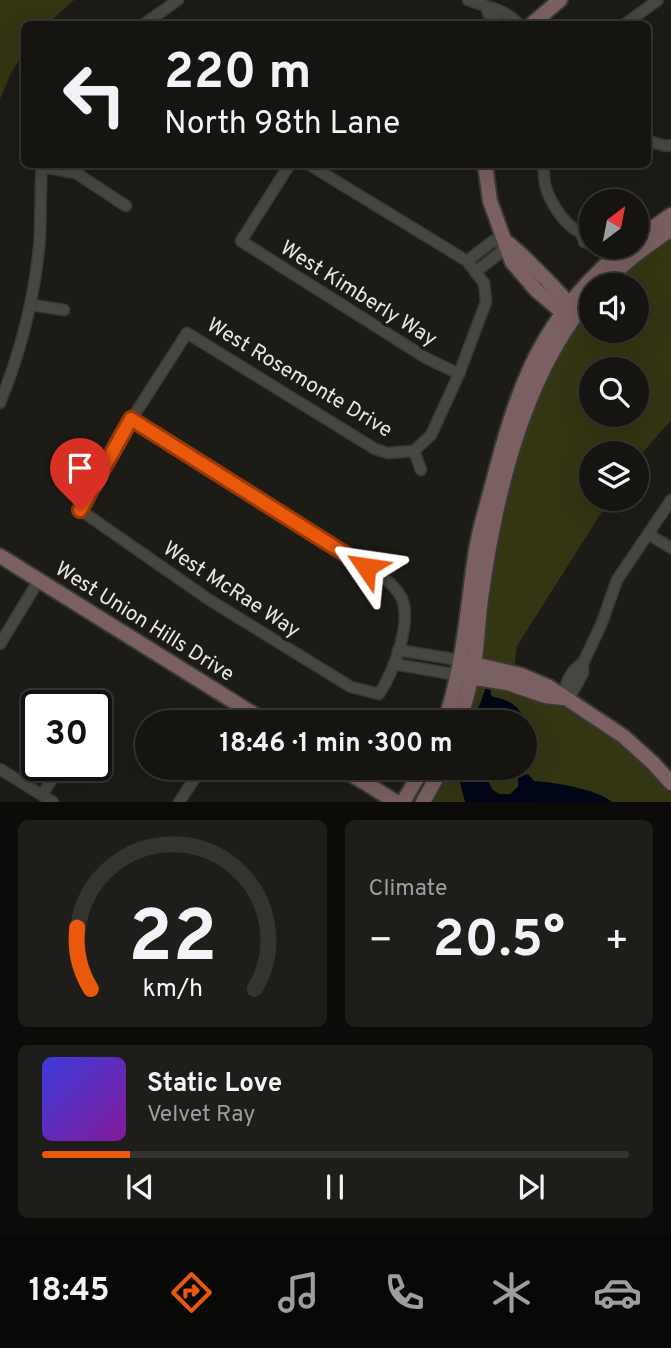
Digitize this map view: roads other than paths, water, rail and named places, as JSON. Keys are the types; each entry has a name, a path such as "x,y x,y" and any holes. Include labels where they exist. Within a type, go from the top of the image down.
{"street":[{"path":"148,21 178,0"},
{"path":"468,0 499,8 515,21"},
{"path":"536,21 560,0"},
{"path":"629,21 658,0"},
{"path":"482,4 497,21"},
{"path":"651,142 671,145"},
{"path":"0,402 32,305 40,236 42,168"},
{"path":"52,168 76,173 126,206"},
{"name":"West Kimberly Way","path":"287,168 241,241 426,358 459,374"},
{"path":"315,168 467,261 484,283 486,302 459,374 431,435 414,450"},
{"path":"475,272 500,253 505,241 490,201 486,168"},
{"path":"544,168 546,188 552,202 572,229 579,232"},
{"path":"649,231 671,215"},
{"path":"614,273 635,254 671,229"},
{"path":"467,261 493,241 505,241 517,249 569,310"},
{"path":"461,710 490,548 521,422 569,310 599,269 611,259"},
{"path":"569,310 579,304"},
{"path":"32,305 64,310"},
{"name":"West Rosemonte Drive","path":"131,419 187,333 375,449 388,453 414,450 421,470"},
{"path":"131,419 389,582 404,602 405,615 394,664 521,675 549,687 624,736 671,783"},
{"name":"West McRae Way","path":"131,419 80,510 208,599 351,687 379,694 390,678 394,664"},
{"path":"564,698 565,686 575,668 583,663 617,580 671,500"},
{"path":"648,534 671,548"},
{"name":"West Union Hills Drive","path":"0,556 247,710"},
{"path":"0,644 39,580"},
{"path":"398,650 466,669"},
{"path":"449,710 466,669"},
{"path":"0,769 53,802"},
{"path":"178,802 193,780"},
{"path":"360,780 396,802"},
{"path":"403,802 416,780"},
{"path":"423,802 435,780"},
{"path":"42,795 51,781"}],"water":[{"path":"486,687 490,688 493,697 509,702 520,710 478,710"},
{"path":"488,780 492,789 499,794 510,794 518,787 518,780 533,780 586,790 612,802 465,802 460,782"}]}
